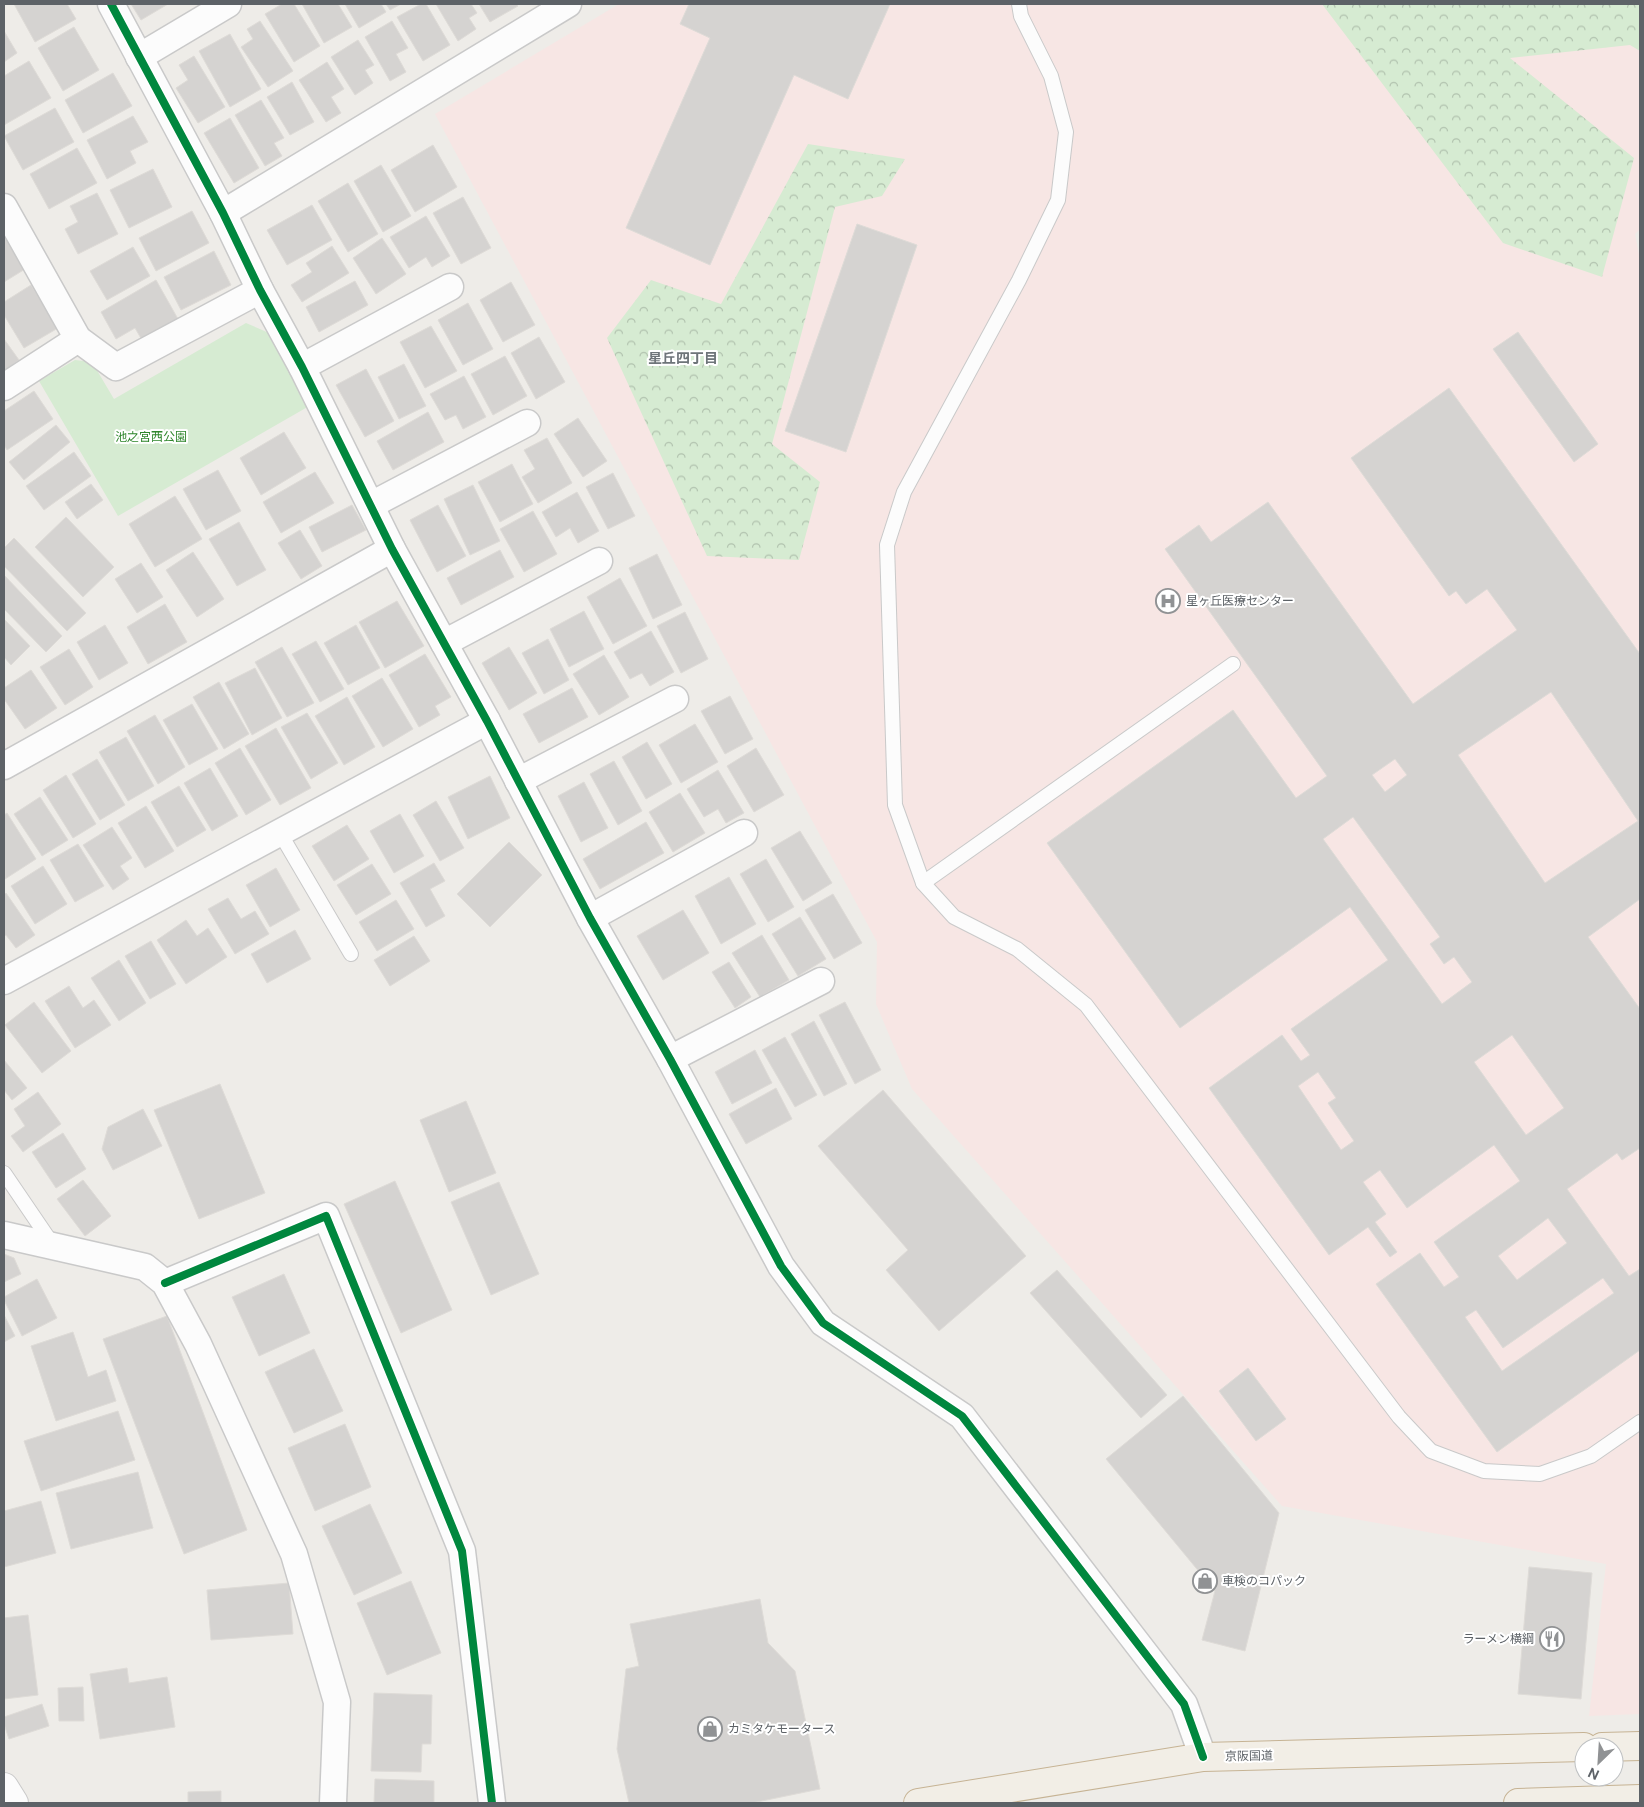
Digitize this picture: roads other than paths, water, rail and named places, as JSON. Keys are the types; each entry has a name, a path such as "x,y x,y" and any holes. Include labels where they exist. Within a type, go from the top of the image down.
{"highway":[{"path":"1624,1746 1640,1746"},
{"name":"京阪国道","path":"918,1803 1204,1757 1574,1748"},
{"path":"1518,1803 1640,1799"}],"street":[{"path":"111,4 223,213 260,290 302,367 392,549 487,721 590,918 670,1059 781,1266 823,1323 962,1416 1184,1704 1204,1757"},
{"path":"139,57 228,4"},
{"path":"223,213 568,4"},
{"path":"4,207 78,339 116,368 260,290"},
{"path":"302,367 450,287"},
{"path":"4,387 78,339"},
{"path":"371,505 527,423"},
{"path":"4,766 392,549"},
{"path":"444,643 599,561"},
{"path":"518,781 675,700"},
{"path":"4,981 487,721"},
{"path":"590,918 744,833"},
{"path":"670,1059 820,981"},
{"path":"165,1283 326,1216 462,1551 492,1803"},
{"path":"4,1235 145,1267 165,1283 198,1344 294,1554 337,1702 333,1803"},
{"path":"4,1787 14,1803"}],"lane":[{"path":"1019,4 1021,16 1051,76 1066,132 1058,200 1019,280 904,492 887,545 895,805 923,883 954,917 1016,949 1086,1005 1398,1418 1431,1451 1484,1471 1540,1474 1591,1456 1640,1422"},
{"path":"923,883 1233,664"},
{"path":"280,833 352,954"},
{"path":"4,1173 53,1246"}],"place":[{"name":"星ヶ丘医療センター","path":"1168,601"},
{"name":"車検のコパック","path":"1205,1581"},
{"name":"ラーメン横綱","path":"1552,1639"},
{"name":"カミタケモータース","path":"710,1729"}],"district":[{"name":"星丘四丁目","path":"683,358"}],"park label":[{"name":"池之宮西公園","path":"151,437"}]}
